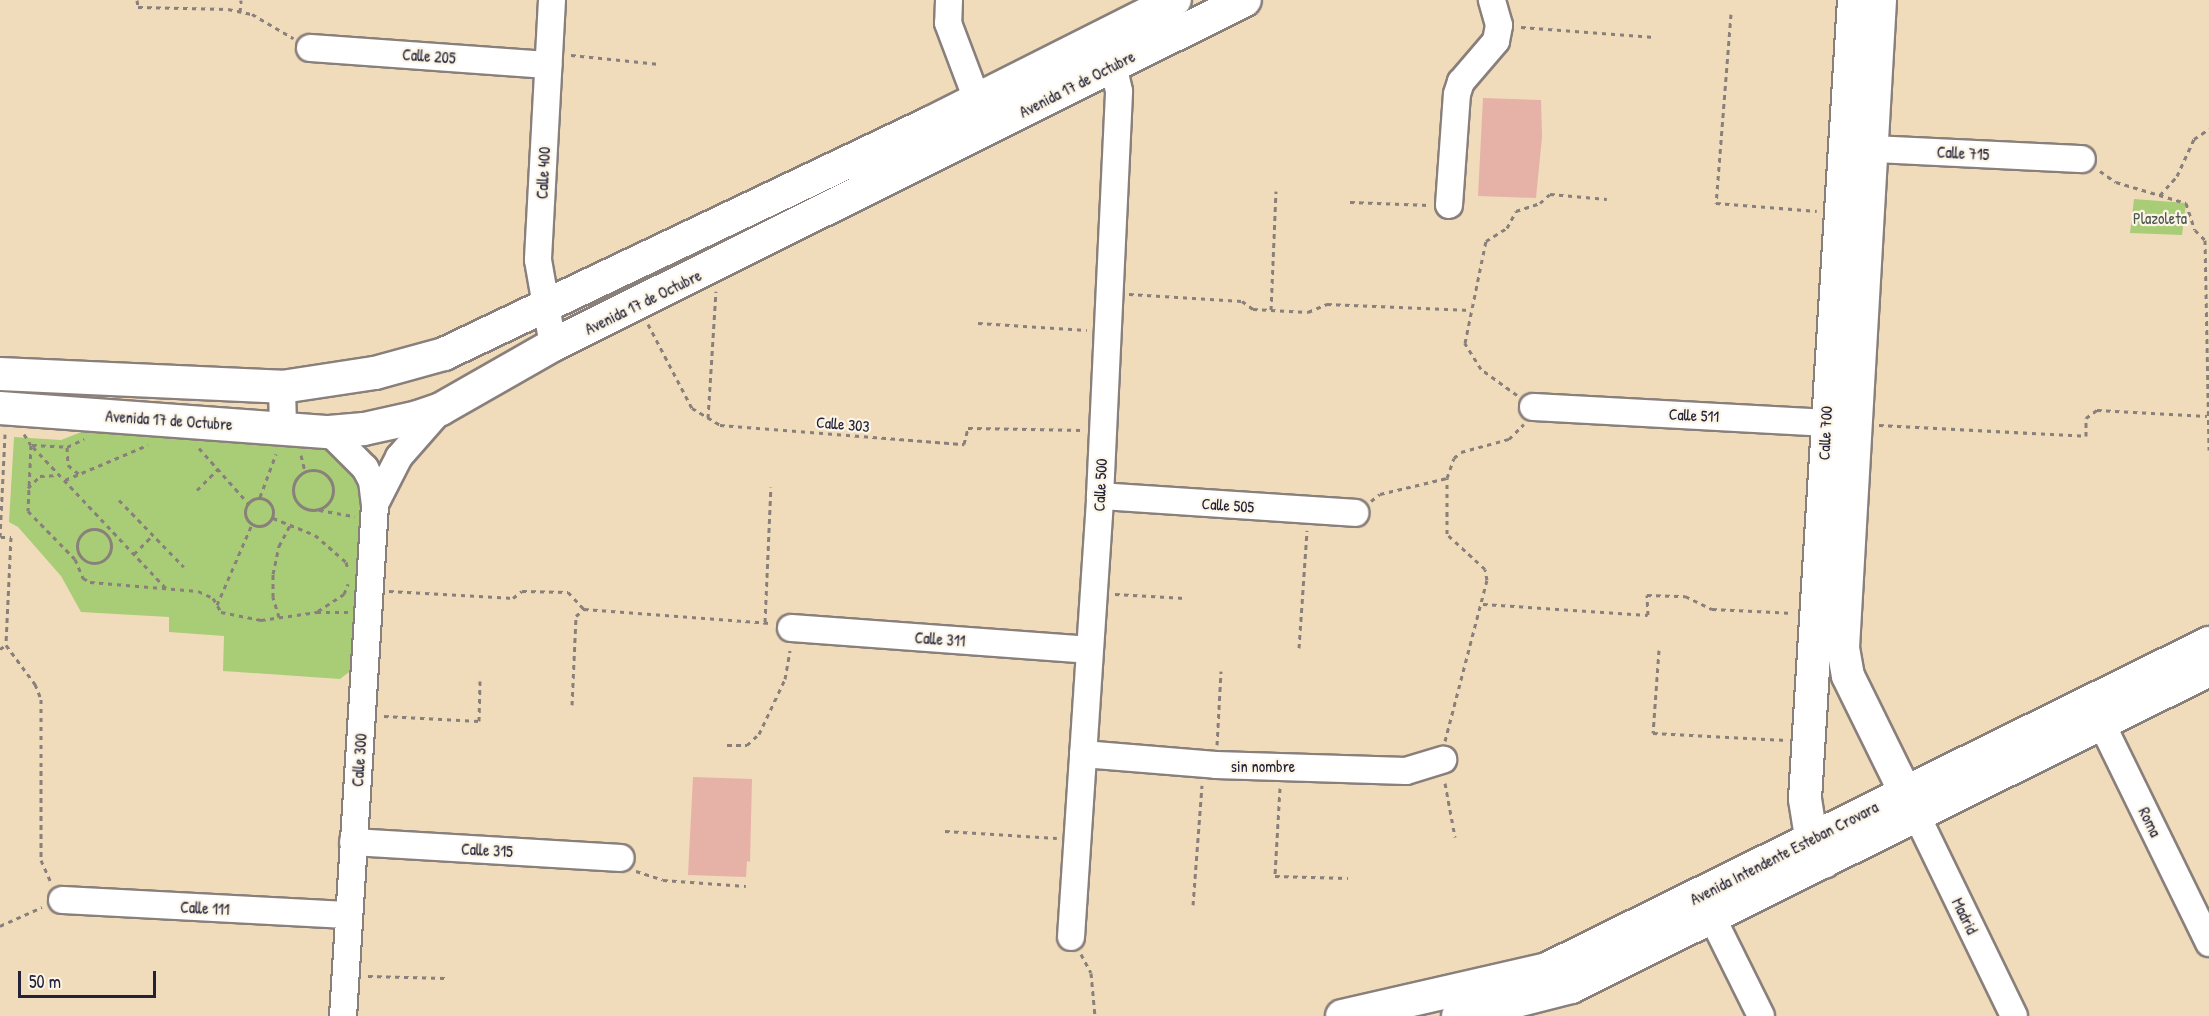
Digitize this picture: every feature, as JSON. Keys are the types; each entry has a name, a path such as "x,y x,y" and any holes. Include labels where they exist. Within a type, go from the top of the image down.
{"main road":[{"name":"Avenida 17 de Octubre","path":"3,408 287,439 391,424 441,408 553,345 641,303 1110,50 1175,0"},
{"name":"Avenida 17 de Octubre","path":"0,374 282,387 414,364 475,341 544,305 976,98 1245,0"},
{"name":"Calle 700","path":"1854,0 1858,148 1840,213 1840,423 1844,662 1911,804"},
{"name":"Calle 700","path":"1818,850 1805,799 1815,614 1840,423 1858,148 1880,0"},
{"name":"Avenida Intendente Esteban Crovara","path":"2097,714 2209,643"},
{"name":"Avenida Intendente Esteban Crovara","path":"1458,1016 1513,999 1547,969 1706,906 2097,714 2209,670"},
{"name":"Avenida Intendente Esteban Crovara","path":"1342,1016 1513,999"}],"street":[{"name":"Calle 400","path":"552,0 538,260 544,305 553,345"},
{"path":"949,0 948,23 976,98"},
{"path":"1449,205 1457,94 1461,82 1496,41 1498,25 1492,0"},
{"name":"Calle 205","path":"310,48 548,59"},
{"name":"Calle 500","path":"1071,937 1088,650 1100,496 1119,91 1110,50"},
{"name":"Calle 715","path":"1858,148 2082,159"},
{"path":"282,387 287,439"},
{"name":"Calle 511","path":"1533,407 1840,423"},
{"path":"363,510 399,457 441,408"},
{"path":"329,432 365,468 372,481 363,510"},
{"name":"Calle 505","path":"1100,496 1355,513"},
{"name":"Calle 300","path":"343,1016 362,715 359,598 363,510"},
{"name":"Calle 311","path":"791,628 1088,650"},
{"name":"Roma","path":"2097,714 2209,943"},
{"name":"sin nombre","path":"1083,754 1210,763 1406,771 1443,760"},
{"name":"Madrid","path":"1911,804 2014,1016"},
{"name":"Calle 315","path":"353,842 621,858"},
{"name":"Calle 111","path":"62,900 348,915"},
{"path":"1706,906 1761,1016"}],"path":[{"path":"137,0 138,7 252,14 310,48"},
{"path":"240,0 240,12"},
{"path":"1731,14 1716,203 1840,213"},
{"path":"1498,25 1655,37"},
{"path":"548,59 660,64"},
{"path":"2159,196 2177,176 2194,139 2209,129"},
{"path":"2082,159 2116,182 2186,203 2195,230 2205,240 2209,450"},
{"path":"1270,310 1276,191"},
{"path":"1455,837 1443,760 1455,694 1483,604 1485,569 1447,534 1447,478 1454,458 1461,452 1509,440 1520,432 1533,407 1481,369 1470,355 1465,343 1486,241 1507,228 1516,211 1540,203 1550,194 1607,199"},
{"path":"1350,202 1449,205"},
{"path":"708,418 716,281"},
{"path":"1109,293 1242,301 1253,309 1308,312 1327,304 1471,310"},
{"name":"Calle 303","path":"641,303 656,344 682,394 692,408 708,418 735,429 964,444 968,428 1102,430"},
{"path":"978,323 1107,331"},
{"path":"3,408 31,445 168,589"},
{"path":"0,926 62,900 43,870 41,860 41,699 35,684 6,645 11,537 0,537 3,408"},
{"path":"1840,423 2086,436 2086,418 2097,410 2207,416"},
{"path":"31,445 67,447 87,438"},
{"path":"287,439 305,471"},
{"path":"252,524 245,512 248,503 260,497 287,439"},
{"path":"65,480 155,442"},
{"path":"31,445 28,511 75,559 83,578 97,585 198,591 231,616 261,620 316,612 359,598"},
{"path":"197,446 248,503"},
{"path":"67,447 68,465 79,474"},
{"path":"197,490 218,469"},
{"path":"318,509 332,496 332,483 318,470 305,471 295,480 293,493 299,505 318,509 363,510 355,527"},
{"path":"28,489 40,476 60,476"},
{"path":"1355,513 1380,494 1447,478"},
{"path":"765,622 771,487"},
{"path":"252,524 266,525 273,518 272,504 260,497"},
{"path":"119,500 184,567"},
{"path":"1299,648 1308,510"},
{"path":"273,518 315,535 337,553 346,562 359,598"},
{"path":"217,605 252,524"},
{"path":"279,617 273,574 279,546 290,525"},
{"path":"106,534 111,529"},
{"path":"92,530 106,534 111,545 109,555 95,563 84,560 78,545 82,534 92,530"},
{"path":"134,554 153,535"},
{"path":"352,557 359,598"},
{"path":"316,612 344,594 359,598 513,598 522,591 568,592 584,609 765,622 791,628 789,669 759,734 747,745 727,745"},
{"path":"1092,592 1185,598"},
{"path":"1483,604 1648,615 1647,595 1685,596 1712,609 1815,614"},
{"path":"572,705 576,616 584,609"},
{"path":"0,649 6,645"},
{"path":"1659,650 1653,733 1808,741"},
{"path":"1193,905 1221,671"},
{"path":"362,715 479,721 480,681"},
{"path":"1282,765 1275,876 1348,878"},
{"path":"945,831 1077,840"},
{"path":"621,858 641,874 663,880 746,886"},
{"path":"1071,937 1091,973 1095,1016"},
{"path":"345,976 445,978"}],"green space":[{"name":"Plazoleta","path":"2134,199 2186,203 2182,235 2130,233"},
{"path":"94,427 316,442 347,459 367,500 353,669 340,679 223,671 224,636 169,632 169,617 81,612 61,576 18,527 9,522 14,437 61,440"}],"building":[{"path":"1483,98 1541,100 1542,137 1536,198 1478,196"},
{"path":"693,777 752,779 750,862 747,861 746,877 688,875"}]}
